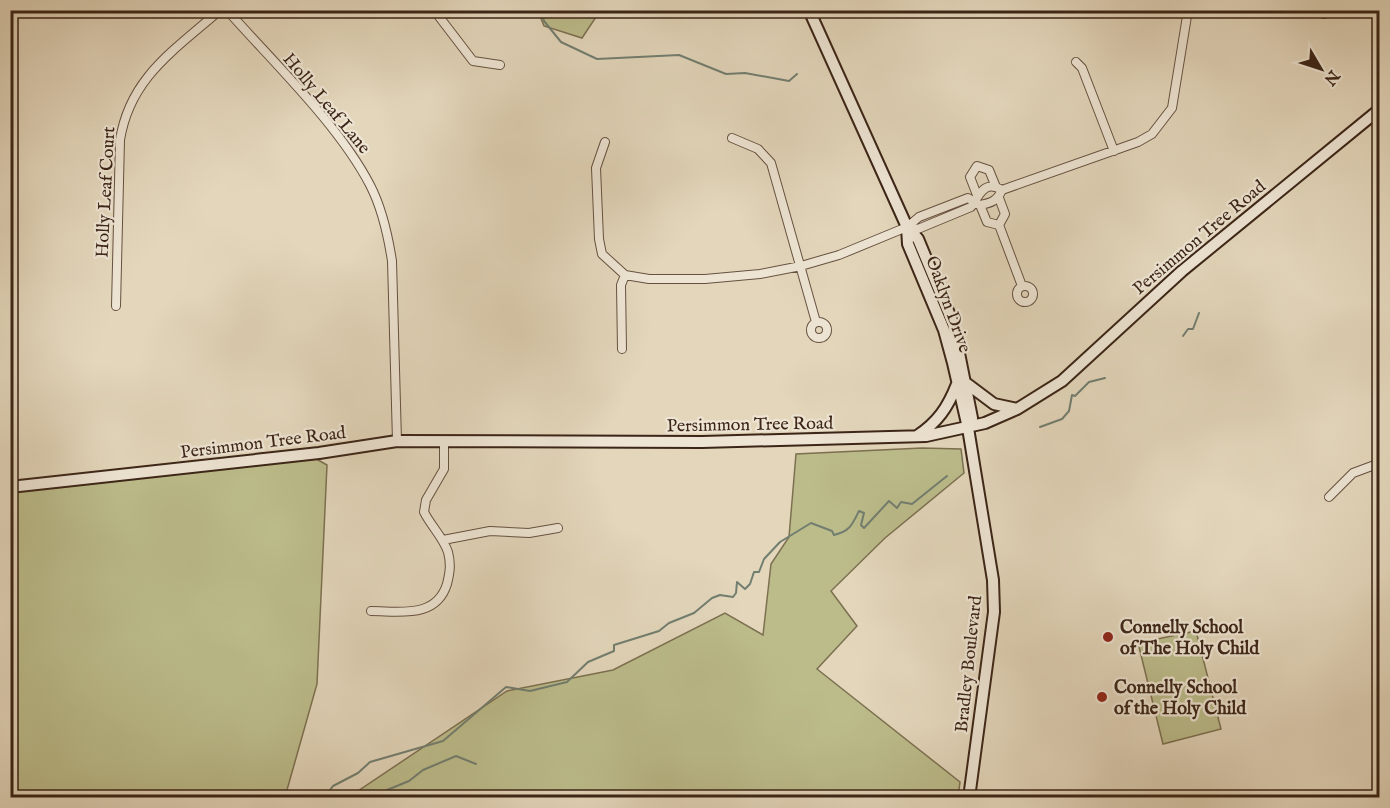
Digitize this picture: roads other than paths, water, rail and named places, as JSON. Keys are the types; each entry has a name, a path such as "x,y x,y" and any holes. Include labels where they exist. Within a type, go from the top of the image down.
{"main road":[{"name":"Oaklyn Drive","path":"809,10 907,227 908,244 944,330 962,383 972,418 968,428"},
{"name":"Persimmon Tree Road","path":"10,487 319,453 397,441 691,442 917,437 968,428 1017,410 1062,381 1182,271 1380,109"},
{"path":"917,437 932,426 948,407 962,383 994,404 1017,410"},
{"name":"Bradley Boulevard","path":"968,428 993,580 994,612 969,798"}],"street":[{"name":"Holly Leaf Court","path":"116,306 120,140 123,120 132,97 148,73 220,10"},
{"name":"Holly Leaf Lane","path":"227,10 338,136 372,188 387,232 392,261 397,441"},
{"path":"434,10 473,61 500,65"},
{"path":"605,142 596,168 599,239 606,259 625,275 649,279 705,279 760,274 801,266 839,255 907,227 918,229 971,207 978,200 984,188 999,192 1138,142 1152,134 1172,108 1188,10"},
{"path":"1316,10 1324,15 1332,10"},
{"path":"1076,62 1082,68 1114,151"},
{"path":"732,138 758,148 771,163 816,322"},
{"path":"999,225 987,222 978,200 970,177 977,166 988,170 999,192 1005,214 999,225 1022,286"},
{"path":"978,200 991,204 999,192"},
{"path":"622,349 621,285 625,275"},
{"path":"371,611 416,612 437,602 445,589 451,570 443,540 431,526 424,512 426,500 444,469 444,441"},
{"path":"1329,497 1353,473 1380,463"},
{"path":"443,540 490,531 529,533 558,528"}],"waterway":[{"path":"541,10 544,21 561,42 597,59 679,55 726,74 745,73 789,81 797,74"},
{"path":"1183,336 1188,329 1193,329 1199,313"},
{"path":"1040,427 1062,419 1069,411 1072,395 1075,396 1089,382 1105,378"},
{"path":"324,798 333,786 358,773 370,762 443,741 506,687 530,691 567,682 588,662 614,651 614,645 659,631 669,623 694,613 712,598 720,595 733,597 736,593 737,582 745,589 750,584 754,572 759,572 764,559 780,542 811,523 832,531 834,535 850,527 859,511 864,513 861,525 864,528 889,501 897,508 901,502 912,504 947,476"},
{"path":"384,798 387,790 409,781 423,770 456,756 476,764"}],"place":[{"name":"Connelly School of The Holy Child","path":"1108,637"},
{"name":"Connelly School of the Holy Child","path":"1102,697"}]}
